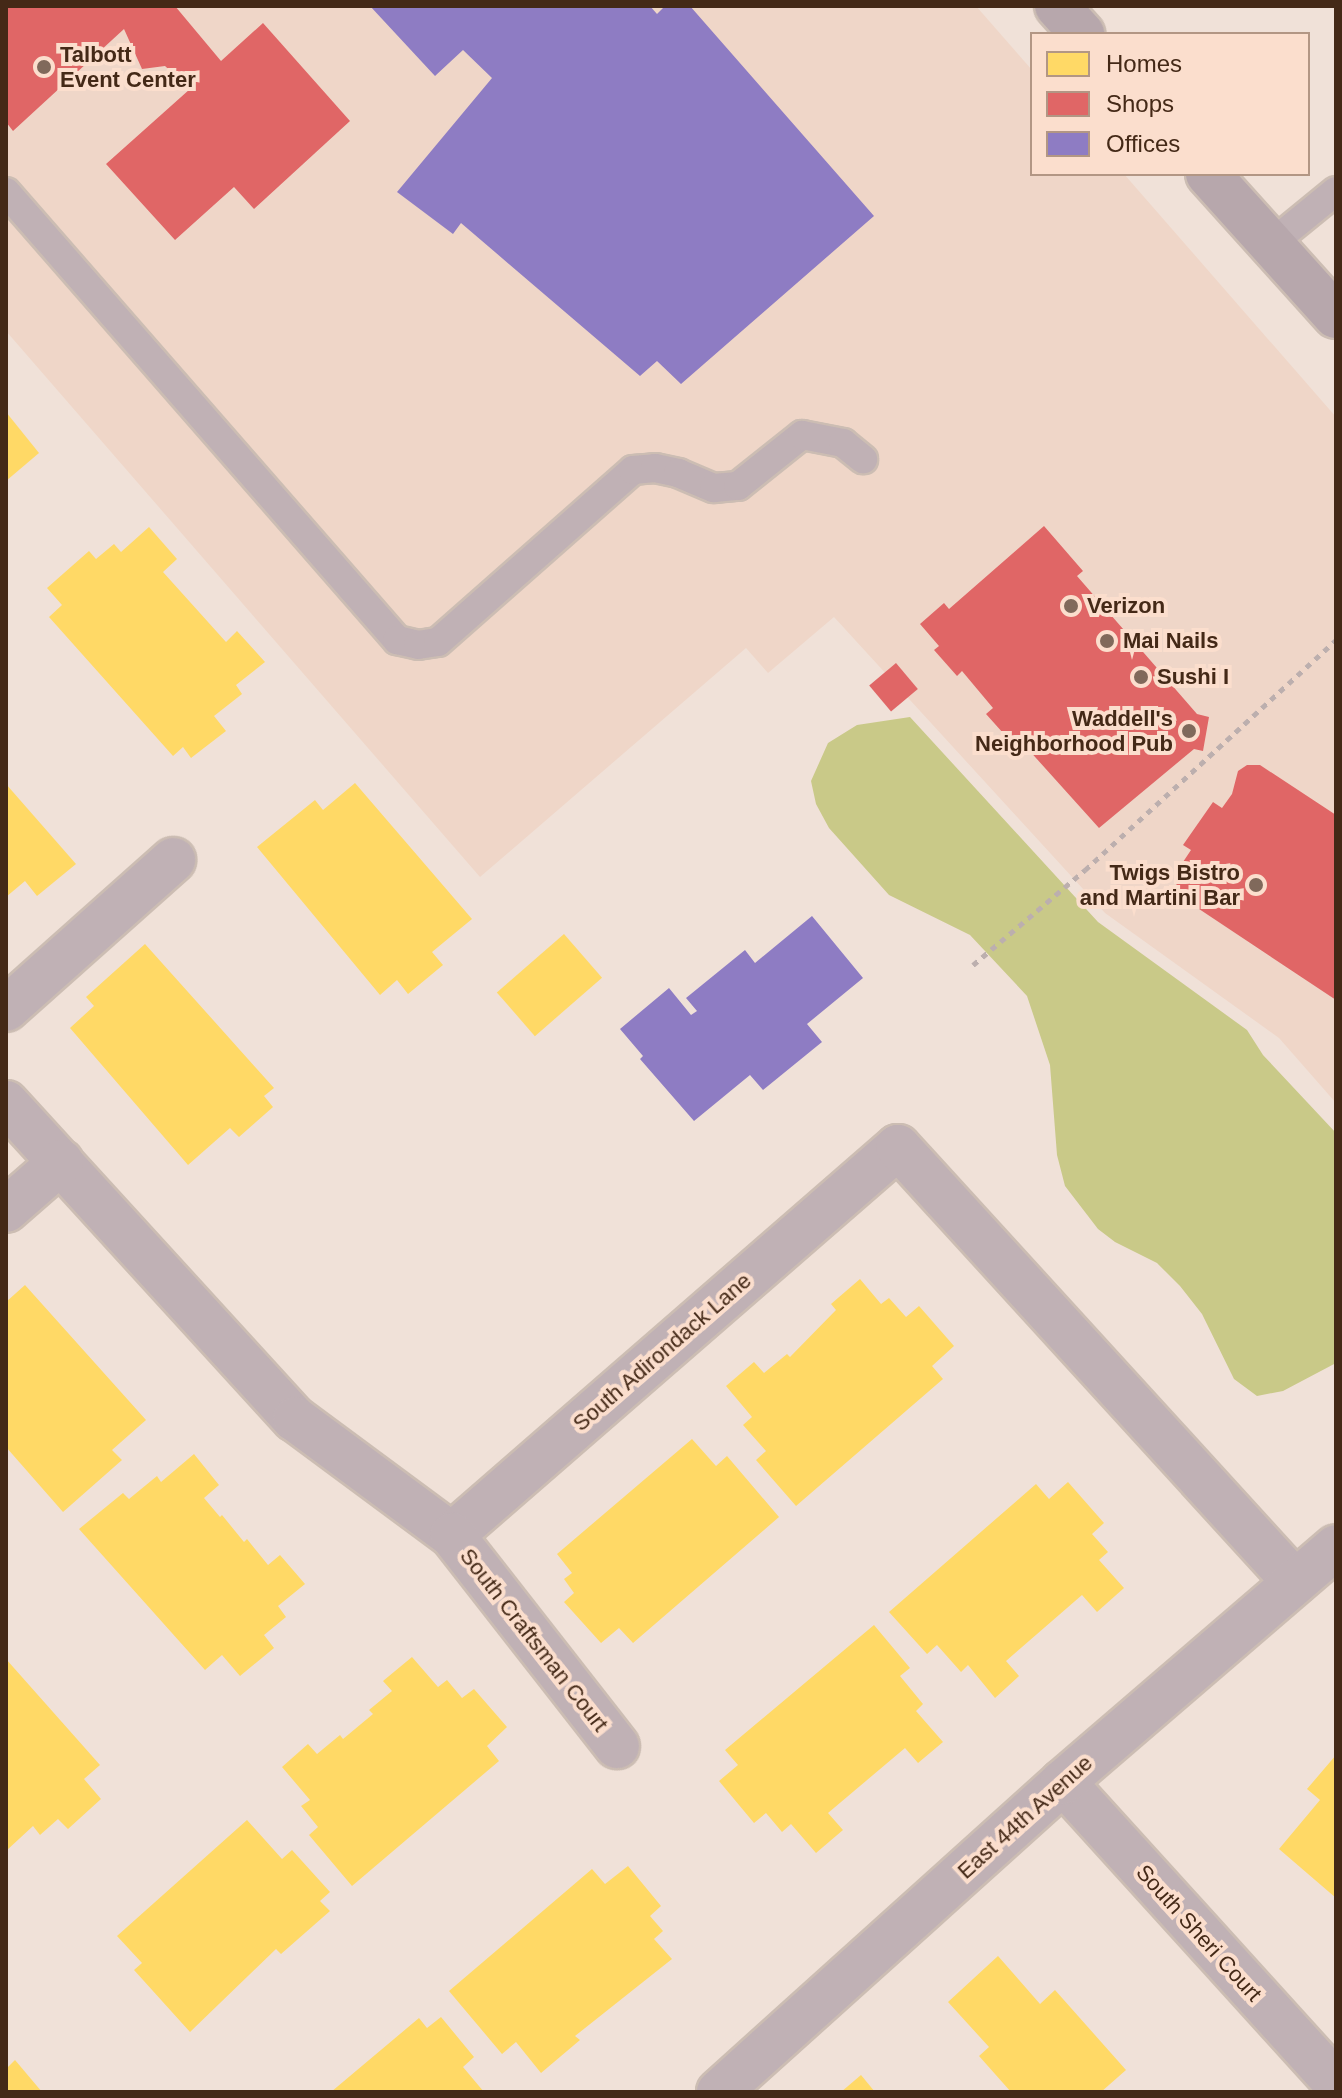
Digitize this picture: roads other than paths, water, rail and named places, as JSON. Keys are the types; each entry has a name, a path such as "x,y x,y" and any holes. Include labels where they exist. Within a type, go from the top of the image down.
{"main road":[{"path":"1057,6 1080,32"},
{"path":"1210,176 1336,316"}],"street":[{"path":"6,1009 173,860"},
{"path":"6,1103 295,1419 452,1535"},
{"name":"South Adirondack Lane","path":"452,1535 898,1147 1295,1582"},
{"path":"6,1210 61,1162"},
{"name":"South Craftsman Court","path":"452,1535 617,1746"},
{"name":"East 44th Avenue","path":"719,2092 1063,1782 1336,1547"},
{"name":"South Sheri Court","path":"1063,1782 1336,2083"}],"lane":[{"path":"1271,244 1336,191"},
{"path":"6,192 397,640 418,645 438,642 633,470 655,468 678,473 714,488 738,486 802,435 843,443 863,459"}],"place":[{"name":"Talbott Event Center","path":"44,67"},
{"name":"Verizon","path":"1071,606"},
{"name":"Mai Nails","path":"1107,641"},
{"name":"Sushi I","path":"1141,677"},
{"name":"Waddell's Neighborhood Pub","path":"1189,731"},
{"name":"Twigs Bistro and Martini Bar","path":"1256,885"}]}
